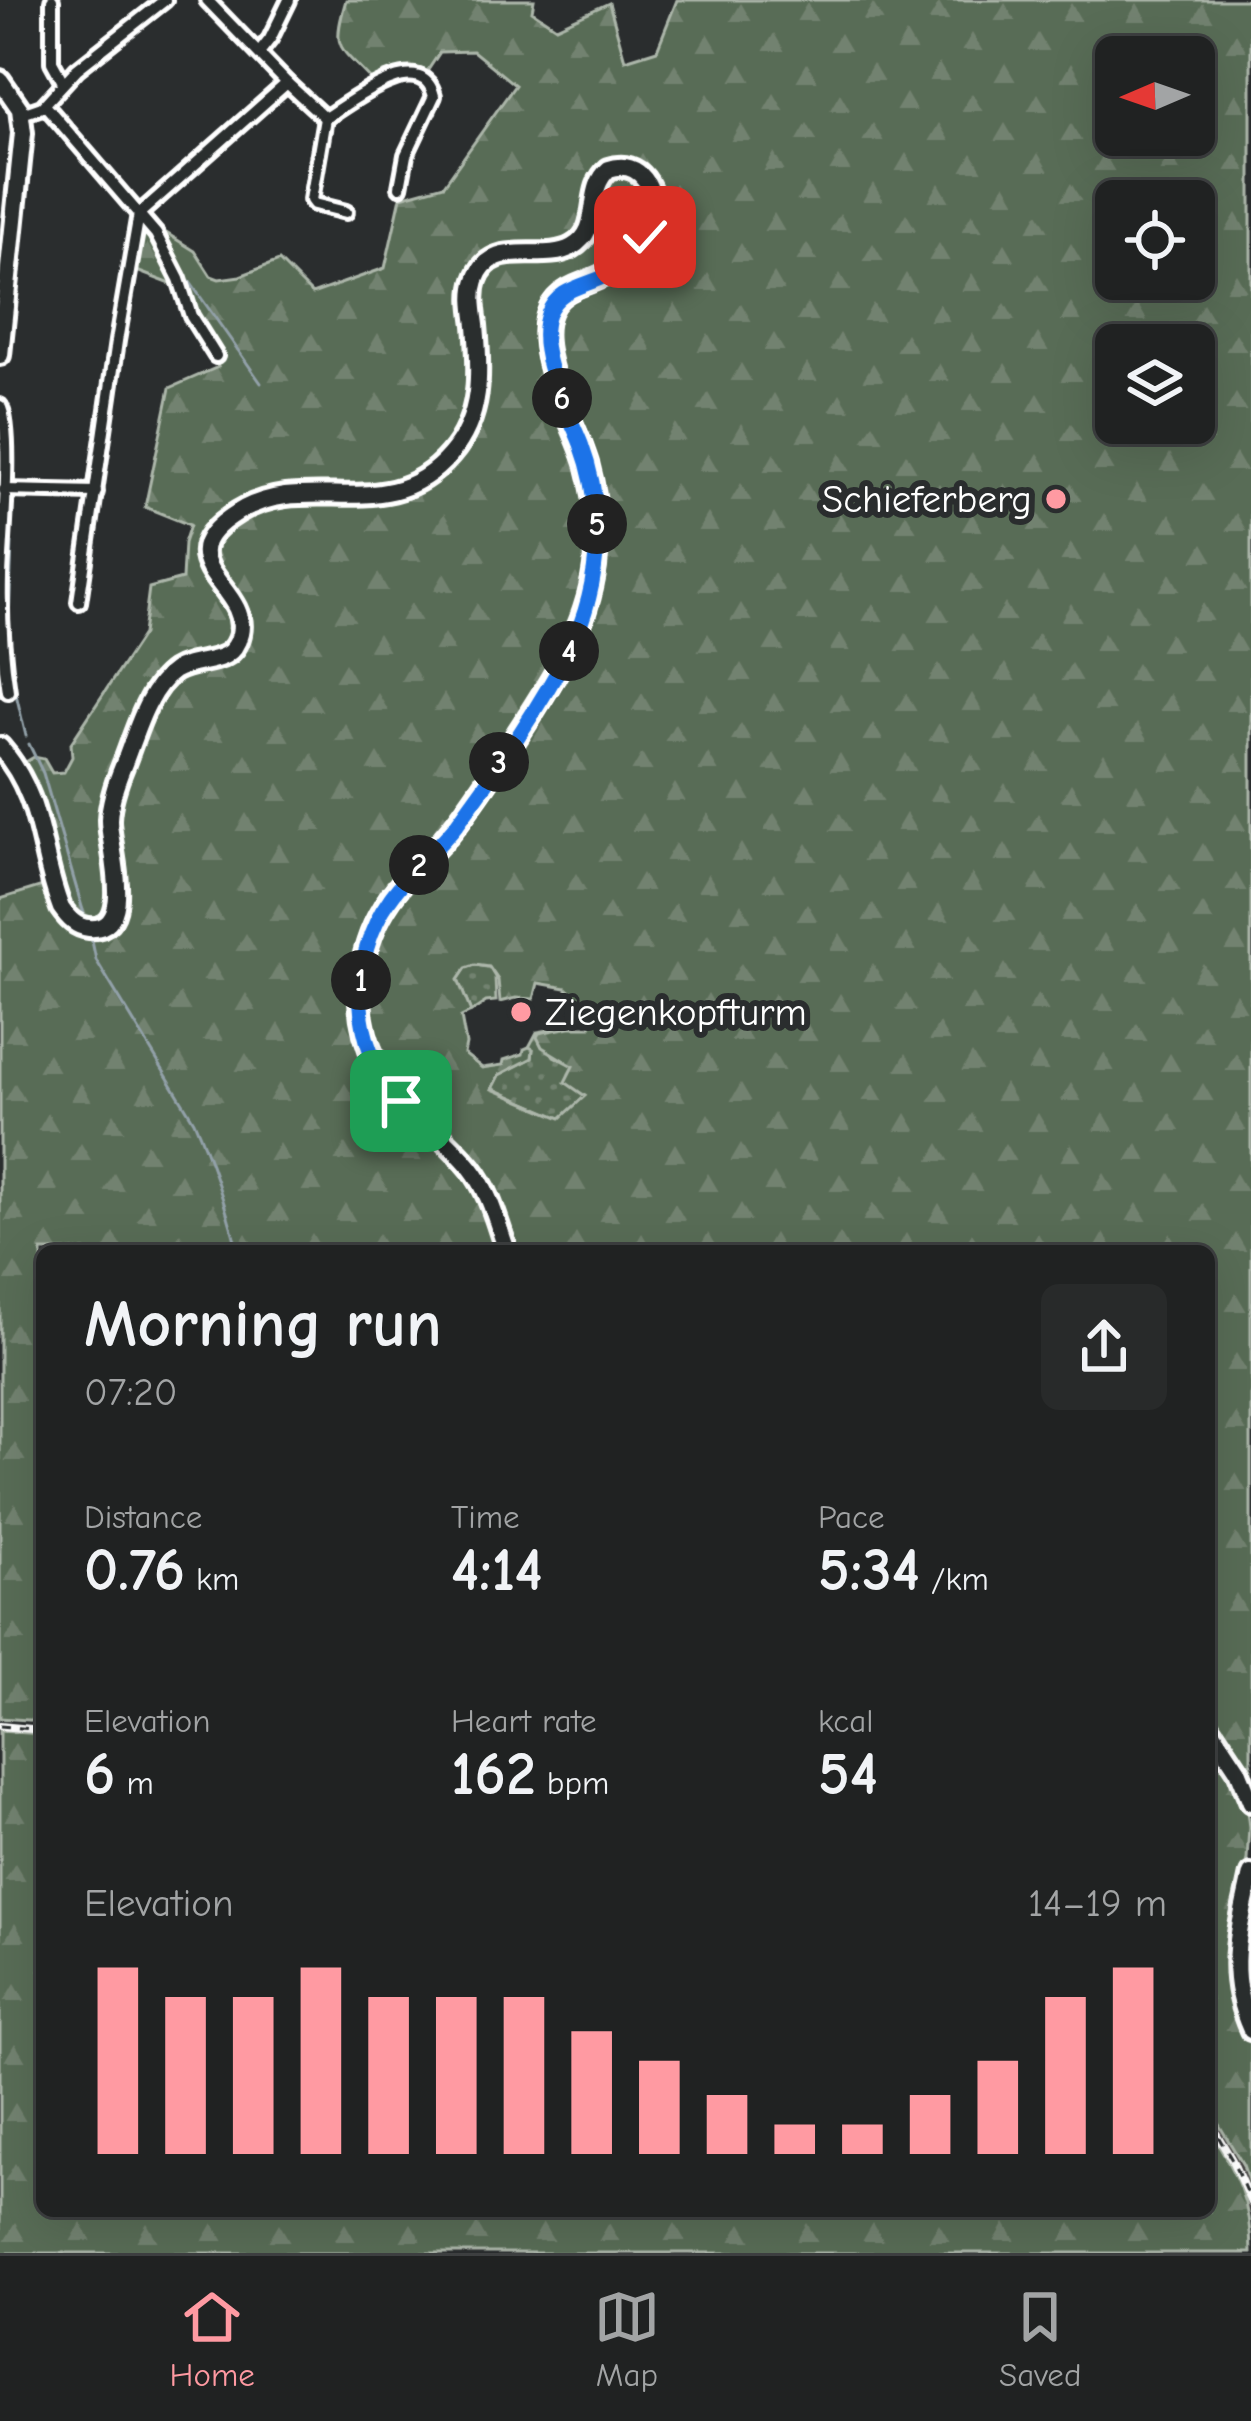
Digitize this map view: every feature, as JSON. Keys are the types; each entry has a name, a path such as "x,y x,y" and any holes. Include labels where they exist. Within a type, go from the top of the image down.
{"main road":[{"path":"0,80 22,114 22,156 0,355"},
{"path":"0,747 19,771 36,810 61,908 74,923 101,927 113,917 118,897 109,834 112,797 147,709 169,675 226,656 240,633 238,610 206,562 215,532 236,513 273,497 380,494 434,471 459,444 476,403 479,368 473,296 482,268 502,254 548,254 572,247 591,226 596,186 605,171 625,166 644,177 653,211 641,244 619,268 560,296 546,320 551,369 581,445 595,499 596,553 581,624 557,673 471,804 385,905 362,963 362,1016 381,1073 394,1094 474,1172 505,1245"},
{"path":"1215,1735 1238,1769 1251,1802"},
{"path":"1251,1874 1235,1971 1251,2030"}],"street":[{"path":"52,0 52,62 62,82"},
{"path":"22,114 45,104 62,82 165,0"},
{"path":"207,0 325,118"},
{"path":"259,53 289,0"},
{"path":"346,212 311,200 325,118 374,86 407,76 430,85 434,96 406,154 400,187"},
{"path":"79,602 139,214 287,83"},
{"path":"45,104 156,234 191,316 216,356"},
{"path":"0,406 4,419 1,645 8,691"},
{"path":"4,490 96,492"}],"shaded area":[{"path":"1215,2118 1243,2165 1251,2189 1251,2218 1215,2139"}],"green space":[{"path":"346,0 534,0 532,11 556,27 609,3 625,60 657,50 677,0 1251,0 1251,1780 1215,1724 1215,1245 514,1245 493,1196 413,1105 381,1055 371,1027 368,997 370,972 384,927 562,679 594,609 602,549 557,362 555,326 575,300 629,269 644,254 654,234 657,194 653,177 642,164 620,157 598,165 583,222 567,242 494,249 471,270 467,404 454,439 432,461 414,474 376,486 267,492 209,525 198,543 196,559 230,614 233,628 228,642 215,652 171,664 148,692 109,789 111,896 106,913 84,920 66,899 45,817 22,764 34,757 44,759 52,773 64,772 72,757 71,743 143,634 149,588 182,579 190,525 145,507 170,388 218,367 176,286 134,270 140,234 158,228 195,251 211,276 219,279 279,261 312,294 385,268 401,197 444,185 515,85 473,51 440,52 424,76 407,72 373,82 339,39","holes":["489,967 498,980 500,1002 534,999 538,983 566,988 591,1012 590,1027 570,1027 537,1037 542,1047 573,1066 565,1082 585,1096 561,1118 492,1089 499,1075 532,1058 533,1049 524,1049 503,1065 482,1068 464,1054 461,1017 471,1012 458,980 466,968"]},
{"path":"617,177 634,181 643,204 640,228 627,249 608,265 549,296 538,326 589,512 589,563 578,608 545,676 477,783 375,907 354,968 357,1033 371,1071 392,1100 464,1171 497,1245 36,1245 36,1721 0,1718 0,899 43,886 39,841 50,898 63,922 87,936 118,922 123,901 115,816 144,725 169,685 231,661 246,639 243,607 216,560 225,533 264,507 378,504 423,484 480,415 484,402 480,298 487,279 511,263 559,261 589,245 609,182"},
{"path":"489,967 495,977 496,1001 471,1012 458,980 466,968"},
{"path":"555,1029 539,1033 554,1056 573,1066 586,1097 562,1119 492,1088 499,1075 532,1058 529,1047 537,1032"},
{"path":"0,1731 36,1734 36,2217 1215,2217 1215,2139 1240,2188 1251,2253 0,2253"},
{"path":"1215,1745 1246,1804 1249,1827 1234,1922 1238,2014 1251,2044 1251,2189 1243,2165 1215,2118"}],"waterway":[{"path":"190,282 261,383"},
{"path":"8,648 12,543"},
{"path":"9,658 15,685"},
{"path":"16,694 26,736"},
{"path":"29,744 43,773 84,914"},
{"path":"92,941 96,960 194,1121 236,1245"}],"railway":[{"path":"0,1726 36,1729"},
{"path":"1215,2131 1251,2203"}],"place":[{"name":"Schieferberg","path":"1056,499"},
{"name":"Ziegenkopfturm","path":"521,1012"}],"route":[{"path":"401,1101 381,1073 364,1028 360,996 364,953 385,905 471,804 548,688 575,638 594,571 597,517 586,461 551,369 546,320 560,296 619,268 645,237"}]}
